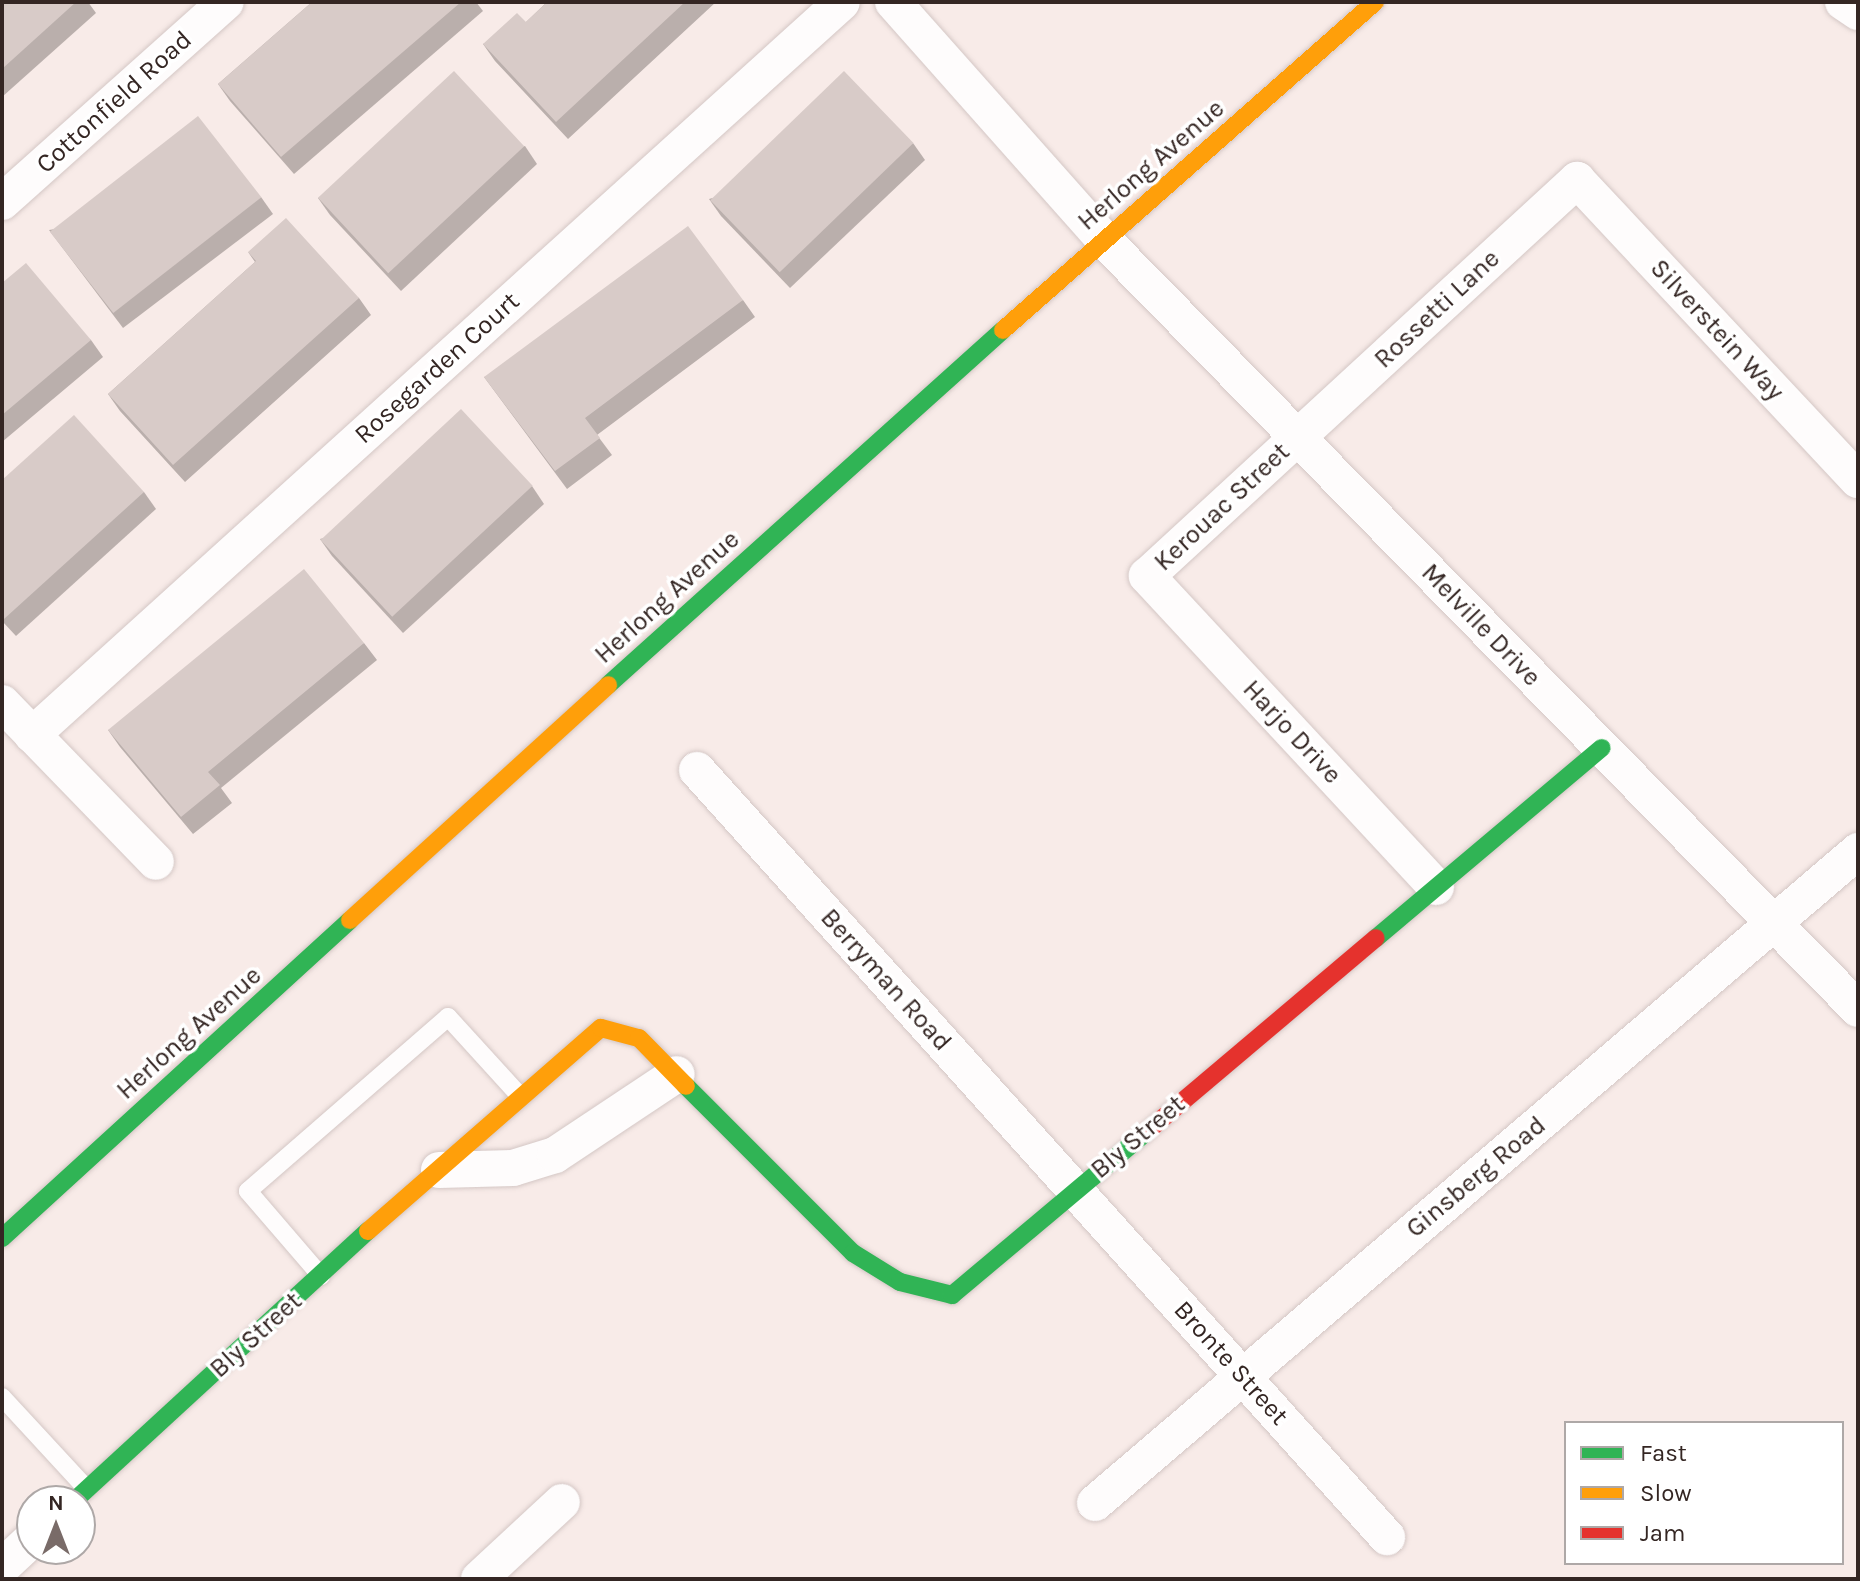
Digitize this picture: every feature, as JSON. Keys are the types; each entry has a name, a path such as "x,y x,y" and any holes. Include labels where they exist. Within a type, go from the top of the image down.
{"street":[{"name":"Cottonfield Road","path":"2,202 226,2"},
{"name":"Rosegarden Court","path":"32,735 842,2"},
{"name":"Melville Drive","path":"893,2 1104,240 1858,1009"},
{"name":"Herlong Avenue","path":"2,1238 1104,240 1375,2"},
{"name":"Rossetti Lane","path":"1297,438 1577,180"},
{"name":"Silverstein Way","path":"1577,180 1858,480"},
{"name":"Kerouac Street","path":"1147,576 1297,438"},
{"name":"Harjo Drive","path":"1147,576 1436,887"},
{"path":"2,703 156,862"},
{"name":"Bly Street","path":"92,1485 439,1170 518,1094 601,1028 639,1038 853,1253 900,1282 952,1295 1602,748"},
{"name":"Berryman Road","path":"697,770 1075,1190"},
{"name":"Ginsberg Road","path":"1095,1503 1858,851"},
{"path":"439,1170 513,1168 555,1155 677,1074"},
{"name":"Bronte Street","path":"1075,1190 1387,1537"},
{"path":"479,1579 562,1502"}],"lane":[{"path":"321,1276 248,1191 448,1017 518,1094"},
{"path":"2,1397 73,1485"}],"building":[{"path":"2,2 76,2 2,69"},
{"path":"312,2 461,2 281,157 218,84"},
{"path":"547,2 685,2 556,122 483,44 517,13 526,22"},
{"path":"454,71 524,146 388,273 318,198"},
{"path":"844,71 913,143 780,272 710,200"},
{"path":"198,116 261,197 113,313 50,232"},
{"path":"286,218 359,298 173,465 108,394 256,261 248,252"},
{"path":"688,226 743,300 585,418 600,438 555,471 484,377"},
{"path":"26,263 91,340 2,415 2,283"},
{"path":"461,409 533,486 392,617 321,540"},
{"path":"74,415 144,492 4,619 2,480"},
{"path":"304,569 364,643 208,772 220,785 181,817 108,730"}],"traffic: fast":[{"path":"608,685 1003,330"},
{"path":"1376,938 1602,748"},
{"path":"2,1238 350,920"},
{"path":"686,1086 853,1253 900,1282 952,1295 1145,1133"},
{"path":"91,1485 368,1231"}],"traffic: slow":[{"path":"1003,330 1375,2"},
{"path":"350,920 608,685"},
{"path":"368,1231 601,1028 639,1038 686,1086"}],"traffic: jam":[{"path":"1145,1133 1376,938"}]}
